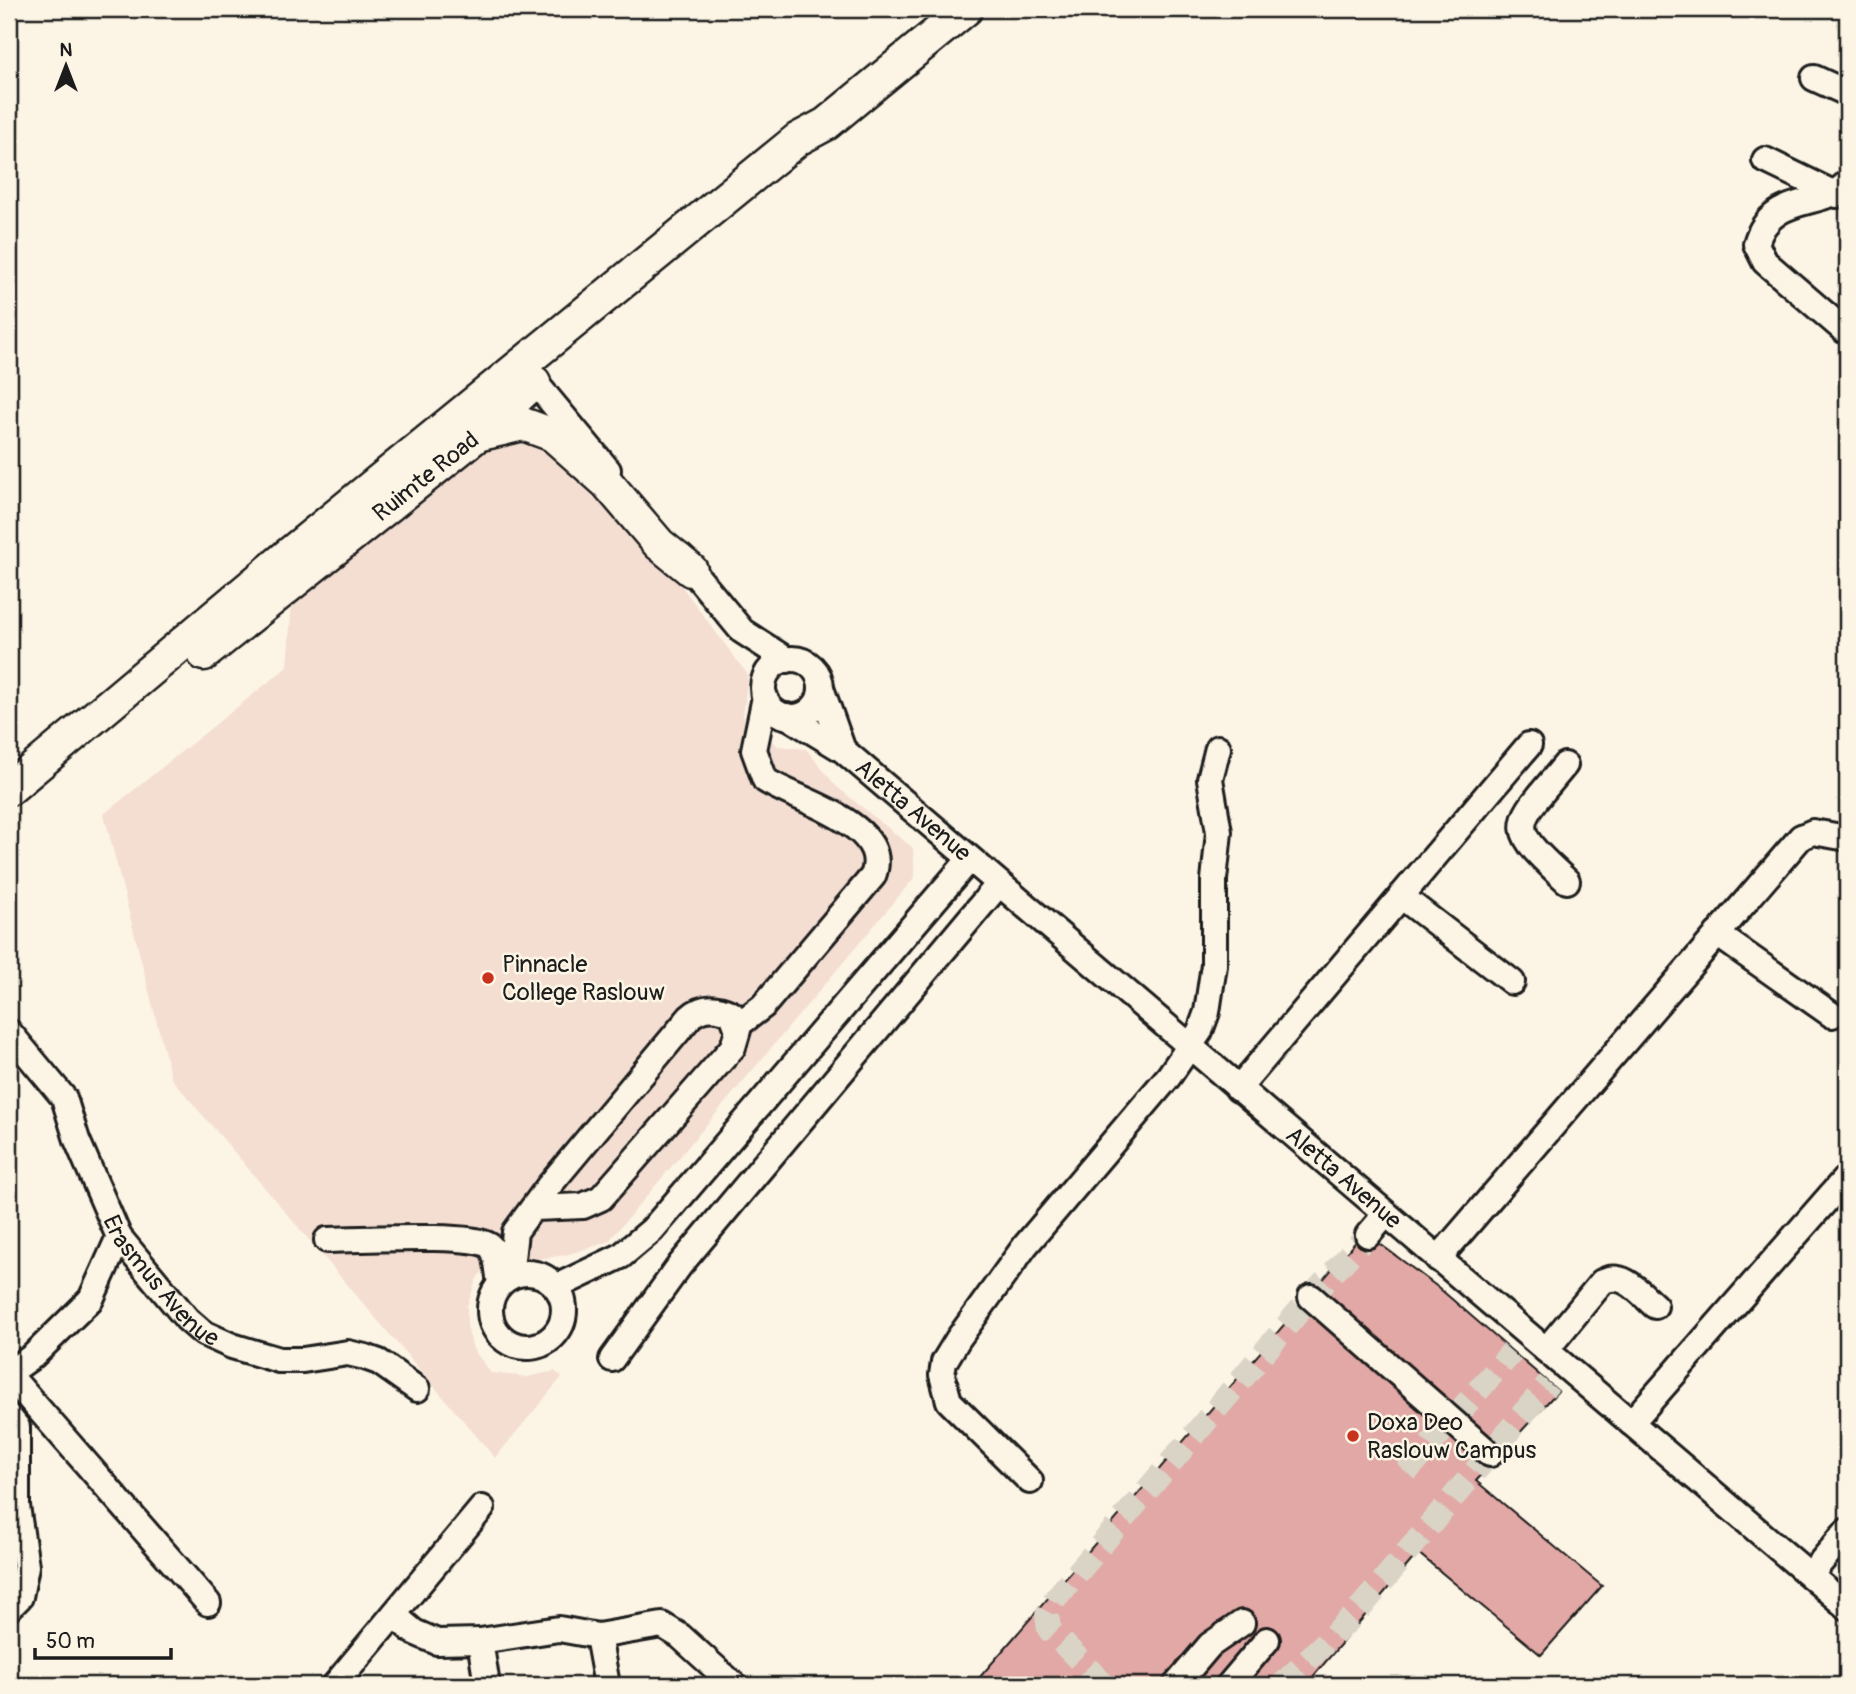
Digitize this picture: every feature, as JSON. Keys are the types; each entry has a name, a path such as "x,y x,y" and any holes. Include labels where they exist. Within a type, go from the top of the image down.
{"main road":[{"name":"Ruimte Road","path":"9,789 288,555 528,374 798,139 826,124 966,9"},
{"name":"Ruimte Road","path":"9,810 476,436 528,374"},
{"path":"476,436 523,424 553,435 607,483 659,544 691,570"}],"street":[{"path":"1814,78 1847,93"},
{"path":"1765,160 1842,192"},
{"path":"1842,192 1796,202 1787,207 1759,235 1756,244 1765,262 1845,331"},
{"path":"528,374 742,631 787,660"},
{"path":"737,1025 763,1006 873,876 878,863 872,845 861,833 823,806 765,780 754,750 764,693 770,669 787,660 797,660 814,670 821,688 814,706 797,716 778,713 764,693 742,631"},
{"name":"Aletta Avenue","path":"821,688 843,750"},
{"name":"Aletta Avenue","path":"787,716 843,750 1438,1259 1519,1343 1631,1423 1847,1607"},
{"path":"1238,1089 1529,745"},
{"path":"1030,1481 949,1401 942,1385 944,1362 1025,1246 1190,1049 1207,1012 1214,965 1214,880 1219,832 1210,779 1218,748"},
{"path":"1565,765 1532,804 1522,826 1524,838 1531,849 1567,881"},
{"path":"1499,780 1532,804"},
{"path":"1438,1259 1801,837 1813,832 1847,838"},
{"path":"556,1287 621,1256 652,1230 969,860"},
{"path":"612,1359 680,1265 998,885"},
{"path":"1401,896 1512,982"},
{"path":"1717,934 1832,1015"},
{"path":"505,1280 535,1274 556,1287 564,1309 563,1321 549,1341 526,1348 503,1340 490,1319 492,1294 505,1280 515,1232 548,1187 696,1012 721,1009 732,1014 737,1025 738,1038 733,1047 601,1198 583,1206 535,1208"},
{"name":"Erasmus Avenue","path":"9,1032 64,1098 77,1140 119,1237 187,1319 204,1333 232,1346 279,1360 303,1360 348,1353 365,1357 379,1362 417,1389"},
{"path":"1631,1423 1843,1180"},
{"path":"1368,1235 1386,1214"},
{"path":"327,1240 456,1238 515,1232"},
{"path":"119,1237 91,1299 33,1356 9,1374 208,1603"},
{"path":"456,1238 482,1241 492,1247 505,1280"},
{"path":"1553,1367 1602,1282 1610,1278 1622,1279 1655,1306"},
{"path":"1311,1297 1490,1454"},
{"path":"9,1417 17,1427 17,1506 26,1566 20,1597 9,1608"},
{"path":"335,1685 395,1616 481,1508"},
{"path":"1810,1575 1847,1531"},
{"path":"395,1616 414,1632 431,1641 480,1641 559,1629 598,1636 666,1626 734,1685"},
{"path":"1176,1685 1210,1645 1242,1623"},
{"path":"598,1636 607,1685"},
{"path":"1229,1685 1267,1640"},
{"path":"480,1641 487,1685"}],"shaded area":[{"name":"Pinnacle College Raslouw","path":"516,422 569,436 748,675 743,717 778,746 806,749 837,787 913,848 915,877 608,1242 566,1255 487,1266 477,1278 467,1306 467,1326 473,1349 491,1373 527,1377 555,1371 562,1377 495,1458 171,1078 104,814 287,667 292,599"}],"building":[{"name":"Doxa Deo Raslouw Campus","path":"1364,1232 1439,1288 1558,1391 1476,1481 1602,1586 1541,1655 1418,1553 1306,1685 973,1685"}],"tunnel":[{"path":"1104,1685 1049,1629 1047,1615 1056,1598 1311,1297 1368,1235"},
{"path":"1406,1472 1512,1352"},
{"path":"1282,1685 1357,1612 1549,1383"}],"place":[{"name":"Pinnacle College Raslouw","path":"488,978"},
{"name":"Doxa Deo Raslouw Campus","path":"1353,1436"}]}
